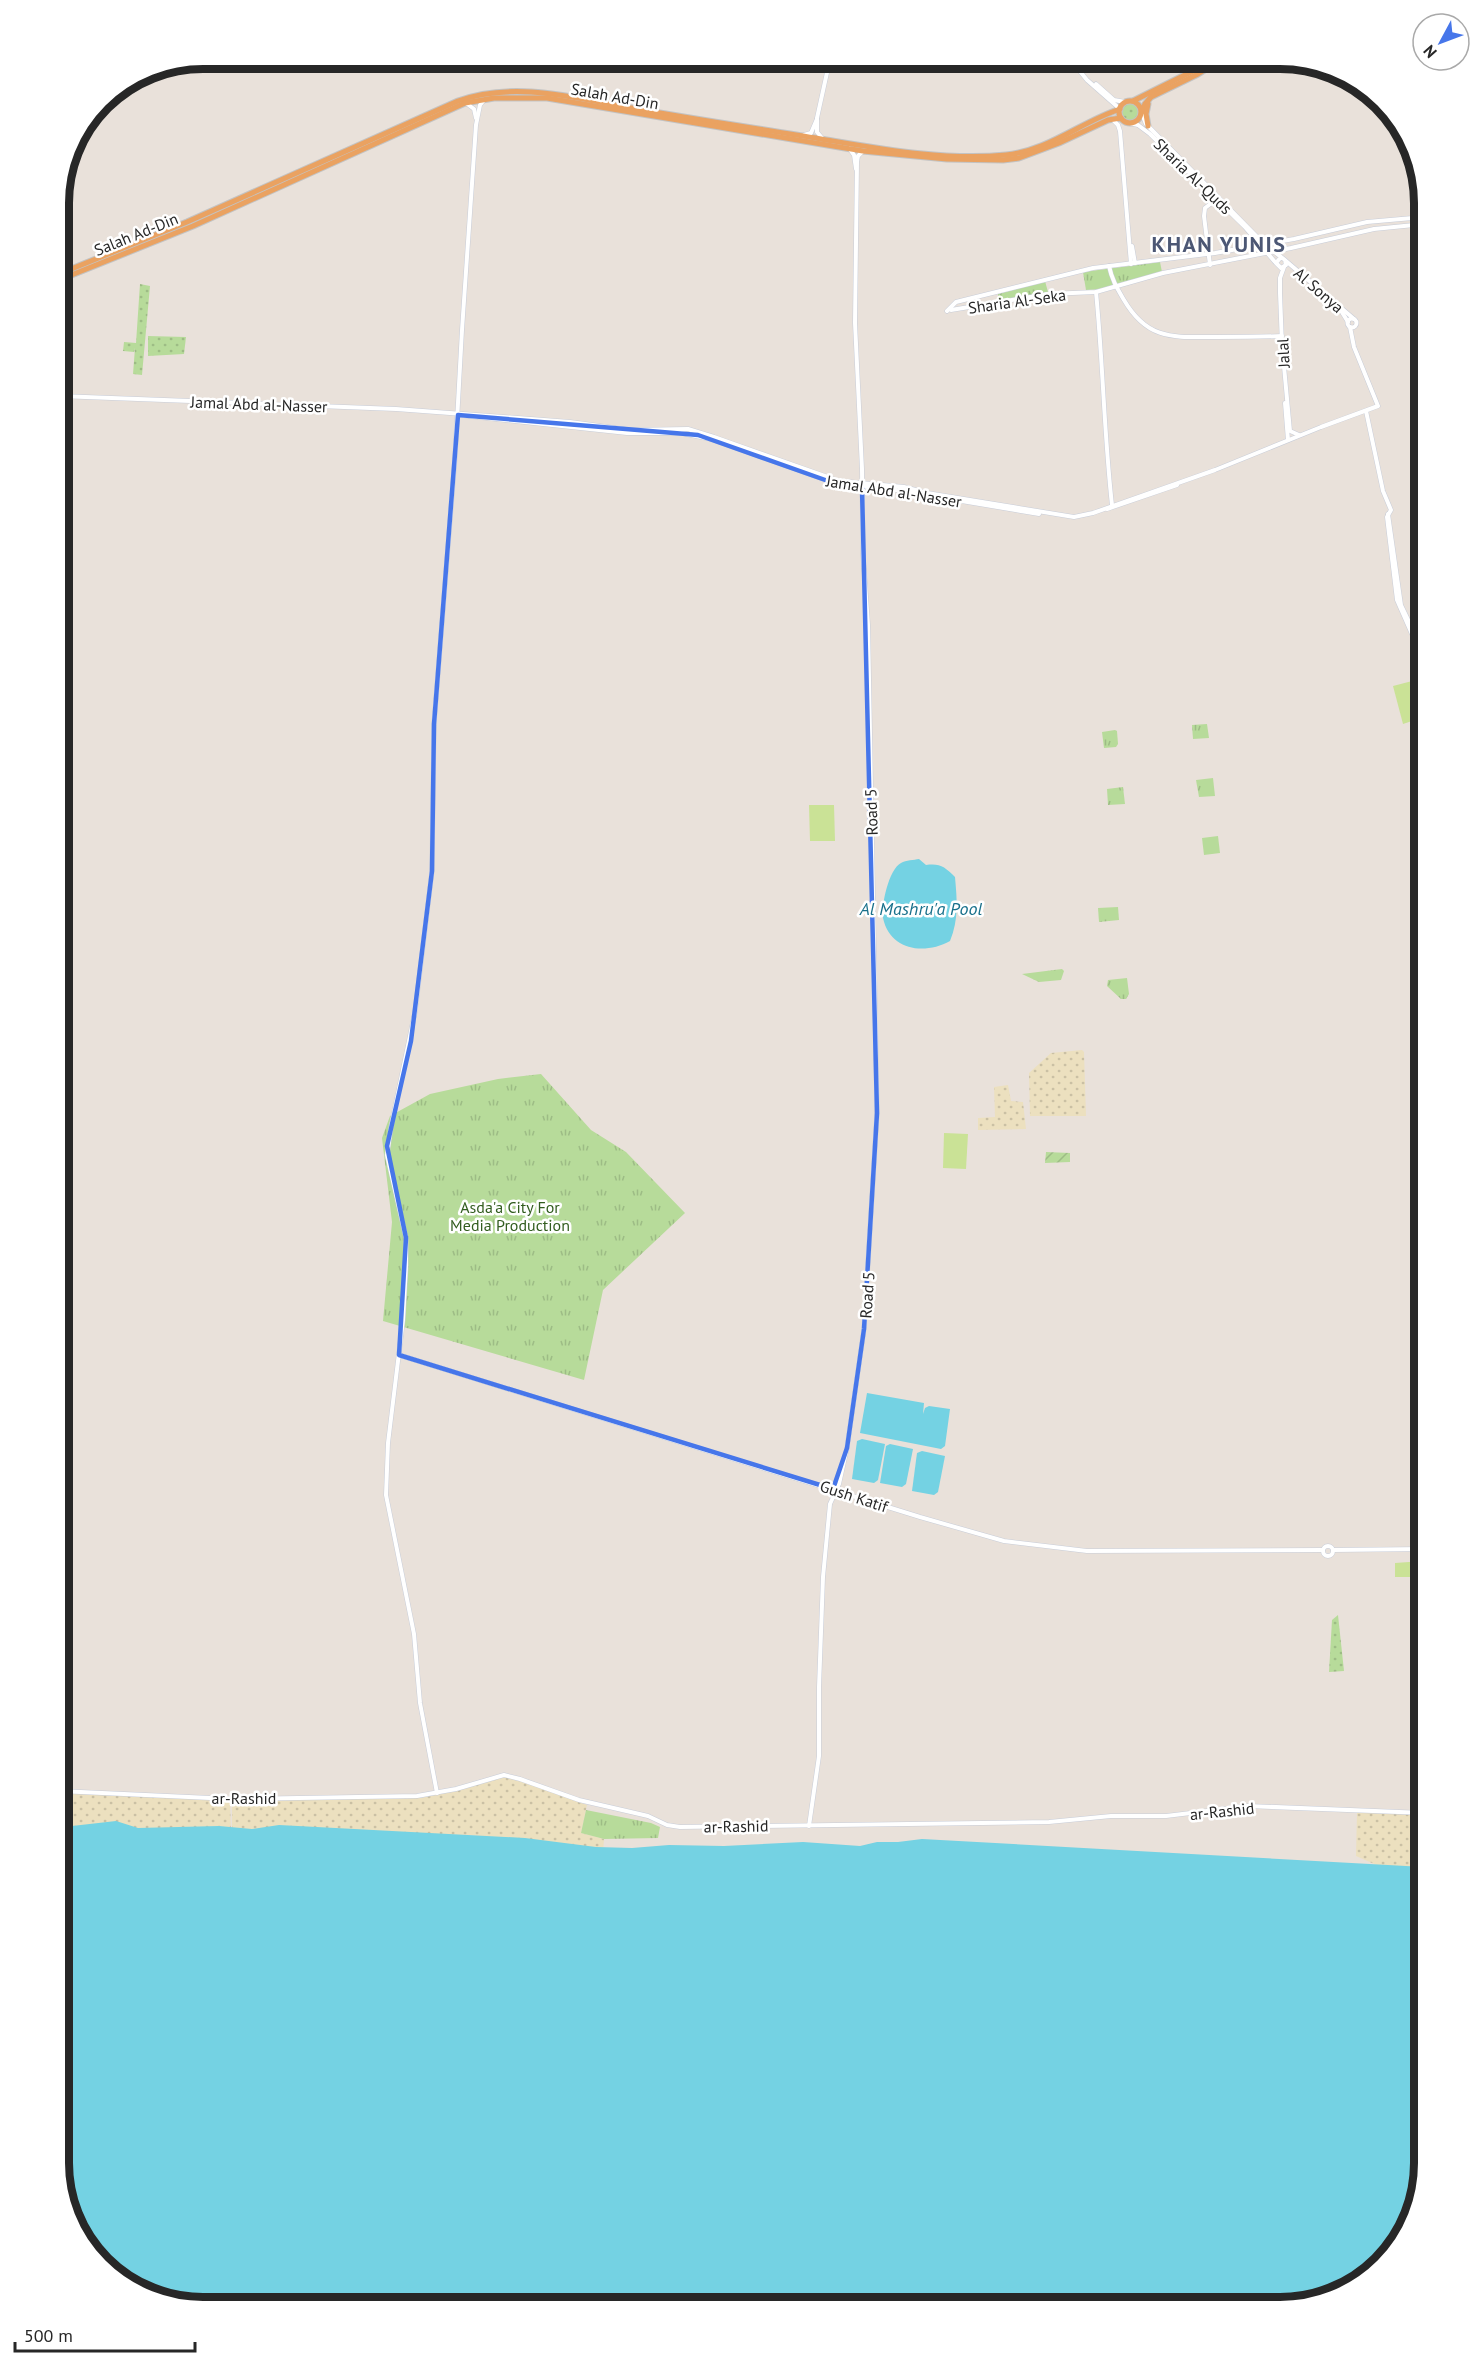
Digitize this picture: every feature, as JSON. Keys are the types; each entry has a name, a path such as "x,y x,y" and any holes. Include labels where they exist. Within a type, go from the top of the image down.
{"highway":[{"path":"1196,69 1175,82 1150,98 1144,104 1137,121 1125,121 1119,109 1125,102 1133,101 1175,82 1202,69"},
{"name":"Salah Ad-Din","path":"69,276 202,219 464,98 489,93 565,98 863,151 907,153"},
{"name":"Salah Ad-Din","path":"279,184 465,103 486,99 548,96"},
{"path":"1148,126 1146,114 1150,98"},
{"path":"1133,101 1139,105 1142,113"},
{"name":"Salah Ad-Din","path":"717,125 923,156 1003,160 1019,158 1059,143 1109,117 1119,109"},
{"name":"Salah Ad-Din","path":"1109,117 1125,121"},
{"name":"Salah Ad-Din","path":"69,270 202,219"}],"main road":[{"path":"825,140 817,133 817,118 828,69"},
{"path":"1078,69 1119,109"},
{"path":"1080,69 1111,98 1118,102 1125,102"},
{"path":"437,1793 420,1703 414,1634 387,1502 388,1443 405,1293 405,1238 389,1170 387,1146 411,1041 432,871 434,724 458,415 463,309 476,124 480,105 486,99"},
{"path":"1111,101 1109,117 1117,123 1120,131 1133,263"},
{"path":"465,103 474,109 476,124"},
{"name":"Sharia Al-Quds","path":"1142,113 1148,126 1262,244"},
{"path":"802,136 810,133 817,118"},
{"path":"1125,121 1121,125 1122,147 1133,263"},
{"name":"Sharia Al-Quds","path":"1125,121 1144,129 1262,244 1283,259"},
{"path":"849,148 854,155 857,170"},
{"path":"857,170 858,156 863,151"},
{"name":"Road 5","path":"809,1826 819,1756 821,1598 830,1504 848,1440 862,1349 868,1281 877,1082 869,636 863,555 855,323 857,170"},
{"path":"1212,195 1213,202 1205,208 1204,216 1213,265"},
{"name":"Sharia Al-Seka","path":"1414,218 1367,222 1211,253 1081,271 956,302 947,311 1049,294 1096,292 1163,273 1213,265 1374,229 1414,225"},
{"name":"Sharia Al-Quds","path":"1271,252 1276,264"},
{"path":"1276,264 1283,259"},
{"name":"Al Sonya","path":"1283,259 1354,319 1356,325 1350,327"},
{"name":"Jalal","path":"1283,259 1279,282 1280,337 1287,441"},
{"name":"Al Sonya","path":"1276,264 1295,271 1338,307 1348,322 1354,347 1378,406"},
{"name":"Jalal","path":"1276,264 1280,337 1290,430 1299,435"},
{"path":"1109,266 1112,282 1123,299 1141,323 1153,330 1170,336 1280,337"},
{"path":"1123,299 1123,290 1130,282"},
{"path":"1108,289 1116,292 1138,323 1167,338 1280,337"},
{"path":"1096,292 1105,437 1112,505"},
{"name":"Al Sonya","path":"1348,322 1354,319"},
{"name":"Jamal Abd al-Nasser","path":"69,396 302,405 570,422 630,430 688,429 827,477 862,486 1074,519 1097,514 1215,472 1299,435 1378,406"},
{"path":"1366,411 1383,491 1391,510 1388,514 1401,605 1414,633"},
{"name":"Jamal Abd al-Nasser","path":"862,486 904,487 927,493 1009,504 1066,517 1085,515 1215,470 1287,441"},
{"name":"Gush Katif","path":"399,1355 563,1408 979,1534 1045,1547 1087,1551 1323,1550"},
{"path":"1334,1550 1332,1554 1324,1555 1323,1550 1329,1546 1334,1550 1414,1549"},
{"name":"ar-Rashid","path":"69,1791 232,1798 417,1796 504,1775 579,1800 648,1816 667,1825 680,1827 1049,1822 1111,1816 1166,1816 1248,1806 1414,1813"}],"highlighted area":[{"path":"458,415 698,435 828,481 862,488 877,1113 864,1329 847,1448 833,1489 399,1355 406,1238 387,1146 411,1041 432,871 434,724"}],"green space":[{"path":"1130,103 1136,106 1139,112 1136,118 1130,121 1124,118 1121,112 1124,106"},
{"path":"1160,262 1162,272 1105,289 1086,290 1083,272"},
{"path":"1045,281 1048,292 999,302 998,294"},
{"path":"140,284 150,286 142,375 133,374 135,348 134,352 123,351 124,342 136,343"},
{"path":"148,336 186,337 184,354 148,356"},
{"path":"1414,681 1414,720 1403,724 1393,686"},
{"path":"1207,724 1209,738 1193,739 1192,725"},
{"path":"1115,730 1118,744 1116,747 1104,748 1102,732"},
{"path":"1213,778 1215,796 1199,797 1196,780"},
{"path":"1123,787 1125,804 1108,805 1107,789"},
{"path":"809,805 834,805 835,841 810,841"},
{"path":"1218,836 1220,853 1204,855 1202,838"},
{"path":"1118,907 1119,920 1099,922 1098,908"},
{"path":"1062,969 1064,971 1061,980 1039,982 1022,974"},
{"path":"1127,978 1129,994 1126,999 1121,999 1107,986 1108,980"},
{"name":"Asda'a City For Media Production","path":"541,1074 591,1130 626,1152 685,1213 603,1290 584,1380 383,1321 392,1222 382,1138 390,1116 430,1094 498,1079"},
{"path":"944,1133 968,1134 966,1169 943,1168"},
{"path":"1046,1152 1070,1153 1070,1162 1045,1163"},
{"path":"1414,1562 1414,1577 1395,1577 1395,1563"},
{"path":"1338,1615 1344,1671 1329,1672 1332,1620"},
{"path":"586,1810 651,1823 660,1827 658,1838 604,1839 581,1833"}],"sand":[{"path":"1082,1050 1084,1052 1086,1116 1030,1116 1029,1073 1051,1053"},
{"path":"1008,1085 1011,1101 1023,1102 1026,1129 978,1130 978,1118 995,1117 994,1087"},
{"path":"500,1777 516,1779 587,1805 581,1833 604,1839 603,1853 471,1835 232,1832 232,1800 421,1798 459,1790"},
{"path":"69,1793 230,1800 231,1836 69,1842"},
{"path":"1357,1812 1414,1815 1414,1871 1388,1870 1356,1856"}],"water":[{"name":"Al Mashru'a Pool","path":"919,859 926,865 942,866 955,877 957,909 950,941 920,949 901,943 893,937 883,918 885,896 893,872 901,863"},
{"path":"867,1393 924,1403 923,1414 925,1408 929,1406 950,1409 945,1446 941,1449 860,1433"},
{"path":"862,1439 885,1444 878,1480 874,1483 852,1479 857,1441"},
{"path":"890,1444 913,1449 906,1484 902,1487 880,1483 886,1446"},
{"path":"922,1451 945,1456 938,1492 934,1495 912,1491 917,1453"},
{"path":"116,1821 138,1828 219,1826 252,1829 279,1825 525,1838 596,1847 632,1848 803,1842 860,1846 877,1842 922,1839 1414,1866 1414,2162 1409,2197 1404,2214 1391,2237 1368,2264 1339,2283 1323,2290 1288,2297 195,2297 160,2290 129,2274 102,2251 79,2214 70,2180 69,1826"}],"district":[{"name":"KHAN YUNIS","path":"1219,244"}]}
